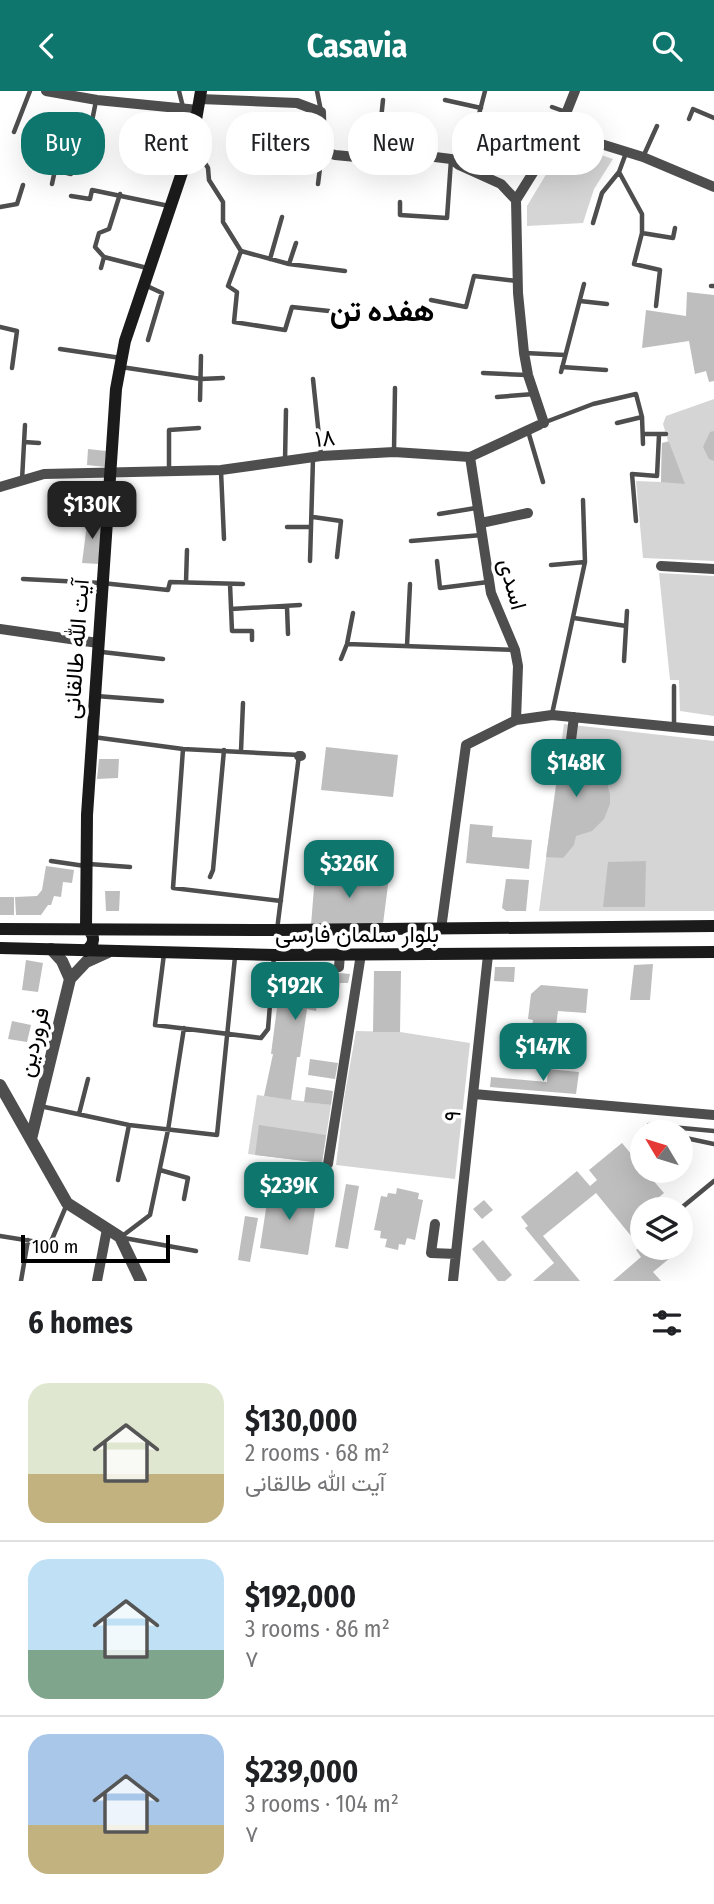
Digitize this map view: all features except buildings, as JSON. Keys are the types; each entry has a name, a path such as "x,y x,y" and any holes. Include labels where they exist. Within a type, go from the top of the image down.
{"main road":[{"name":"آیت الله طالقانی","path":"85,951 91,947 93,939 86,928 85,760 92,737 102,583 102,540 115,401 121,362 143,284 182,175"},
{"name":"بلوار سلمان فارسی","path":"0,929 277,930 340,927 441,929 714,926"},
{"path":"113,951 112,939 121,929"},
{"name":"بلوار سلمان فارسی","path":"0,949 236,953 340,961 361,954 714,952"}],"street":[{"path":"46,91 97,100 117,96 184,108 199,100 297,103 321,111"},
{"path":"566,112 575,91"},
{"path":"604,145 643,157 714,187"},
{"path":"482,175 501,184 516,200 522,261 518,281 524,326 524,353 542,424"},
{"path":"516,200 532,175"},
{"name":"۱۸","path":"0,487 44,474 107,469 221,470 317,457 394,452 470,457 542,424"},
{"name":"اسدی","path":"470,457 491,593 515,650 518,666 516,720"},
{"path":"481,523 528,513"},
{"path":"660,566 714,569"},
{"path":"0,629 97,647"},
{"path":"441,929 452,809 466,745 516,720 552,715 714,731"},
{"path":"571,740 574,717"},
{"path":"51,949 62,961 70,979 86,962 113,951"},
{"path":"328,1164 329,1136 341,1099 338,1084 361,954"},
{"name":"۹","path":"453,1281 488,955"},
{"name":"فروردین","path":"31,1139 70,979"},
{"path":"0,1085 67,1203 120,1237 141,1281"},
{"path":"474,1094 714,1115"},
{"path":"435,1224 431,1253 456,1254"},
{"path":"97,1281 107,1229"}],"lane":[{"path":"13,132 30,91"},
{"path":"179,91 184,108"},
{"path":"317,91 321,111"},
{"path":"480,112 485,91"},
{"path":"94,112 97,100"},
{"path":"382,112 383,100"},
{"path":"445,100 481,108"},
{"path":"552,107 566,112"},
{"path":"689,120 693,109 714,118"},
{"path":"643,157 657,126"},
{"path":"593,223 602,193 619,171 627,152"},
{"path":"619,171 642,214 642,233 634,264 660,270 656,306"},
{"path":"52,184 54,175"},
{"path":"209,175 223,202 222,222 241,251 289,264 345,271"},
{"path":"318,184 319,175"},
{"path":"400,201 400,215 447,218 453,175"},
{"path":"0,207 17,204 23,185"},
{"path":"71,196 90,199 92,190 171,207"},
{"path":"120,194 109,229 99,233 95,247 104,257 148,269"},
{"path":"270,259 282,217"},
{"path":"642,233 673,238 675,229"},
{"path":"289,264 296,243"},
{"path":"241,251 228,286 237,292 234,322 285,330 292,307 329,311"},
{"path":"101,268 104,257"},
{"path":"431,300 466,307 474,275 518,281"},
{"path":"143,284 162,293 148,339"},
{"path":"584,284 562,370 606,370"},
{"path":"580,301 607,304"},
{"path":"0,327 17,331 12,368"},
{"path":"60,349 201,379 223,378"},
{"path":"524,353 565,355"},
{"path":"200,400 201,356"},
{"path":"483,373 528,375"},
{"path":"310,561 317,457 313,379"},
{"path":"394,452 395,388"},
{"path":"497,397 534,394"},
{"path":"542,424 593,404 636,394 642,417 643,444"},
{"path":"285,461 286,410"},
{"path":"617,423 642,417"},
{"path":"22,481 25,425"},
{"path":"169,470 169,431 199,428"},
{"path":"528,431 543,482"},
{"path":"643,434 666,434"},
{"path":"636,521 632,474 657,476 659,435"},
{"path":"24,442 39,443"},
{"path":"221,470 224,539"},
{"path":"552,715 585,562 583,500"},
{"path":"439,514 478,508"},
{"path":"313,517 341,521 337,557"},
{"path":"287,527 311,527"},
{"path":"411,541 482,535"},
{"path":"186,582 187,550"},
{"path":"437,561 440,588 489,582"},
{"path":"551,565 585,562"},
{"path":"23,579 168,590 170,582 243,584"},
{"path":"407,646 410,584"},
{"path":"230,585 232,631 252,631 252,640"},
{"path":"231,609 300,605"},
{"path":"288,607 288,634"},
{"path":"624,661 627,611"},
{"path":"341,659 353,613"},
{"path":"574,618 626,626"},
{"path":"347,644 515,650"},
{"path":"97,647 163,659"},
{"path":"674,686 674,727"},
{"path":"94,695 162,701"},
{"path":"241,751 243,703"},
{"path":"92,737 183,749 299,756 277,930"},
{"path":"183,749 173,888 281,901"},
{"path":"210,877 213,870 224,750"},
{"path":"51,861 130,867"},
{"path":"164,952 155,1025 261,1038 268,1029 275,955"},
{"path":"39,1106 128,1125 217,1135 236,953"},
{"path":"120,1237 150,1215 168,1131 184,1028"},
{"path":"79,1114 88,1079"},
{"path":"118,1179 128,1125"},
{"path":"693,1129 714,1131"},
{"path":"693,1140 714,1144"},
{"path":"160,1170 188,1178 184,1199"},
{"path":"693,1198 714,1181"},
{"path":"0,1236 50,1244 67,1203"},
{"path":"120,1237 196,1251"},
{"path":"21,1281 28,1240"}],"shaded area":[{"path":"604,156 613,159 604,173"},
{"path":"546,175 603,175 594,189 583,223 527,226 527,206"},
{"path":"714,399 714,561 643,558 636,481 661,482 662,443 668,441 663,424 666,416"},
{"path":"659,573 714,576 714,716 680,711 679,680 670,680"},
{"path":"564,724 714,741 714,911 539,911"},
{"path":"356,1031 400,1032 470,1043 455,1179 336,1165"},
{"path":"257,1095 331,1105 322,1163 248,1154"}],"district":[{"name":"هفده تن","path":"382,311"}]}
